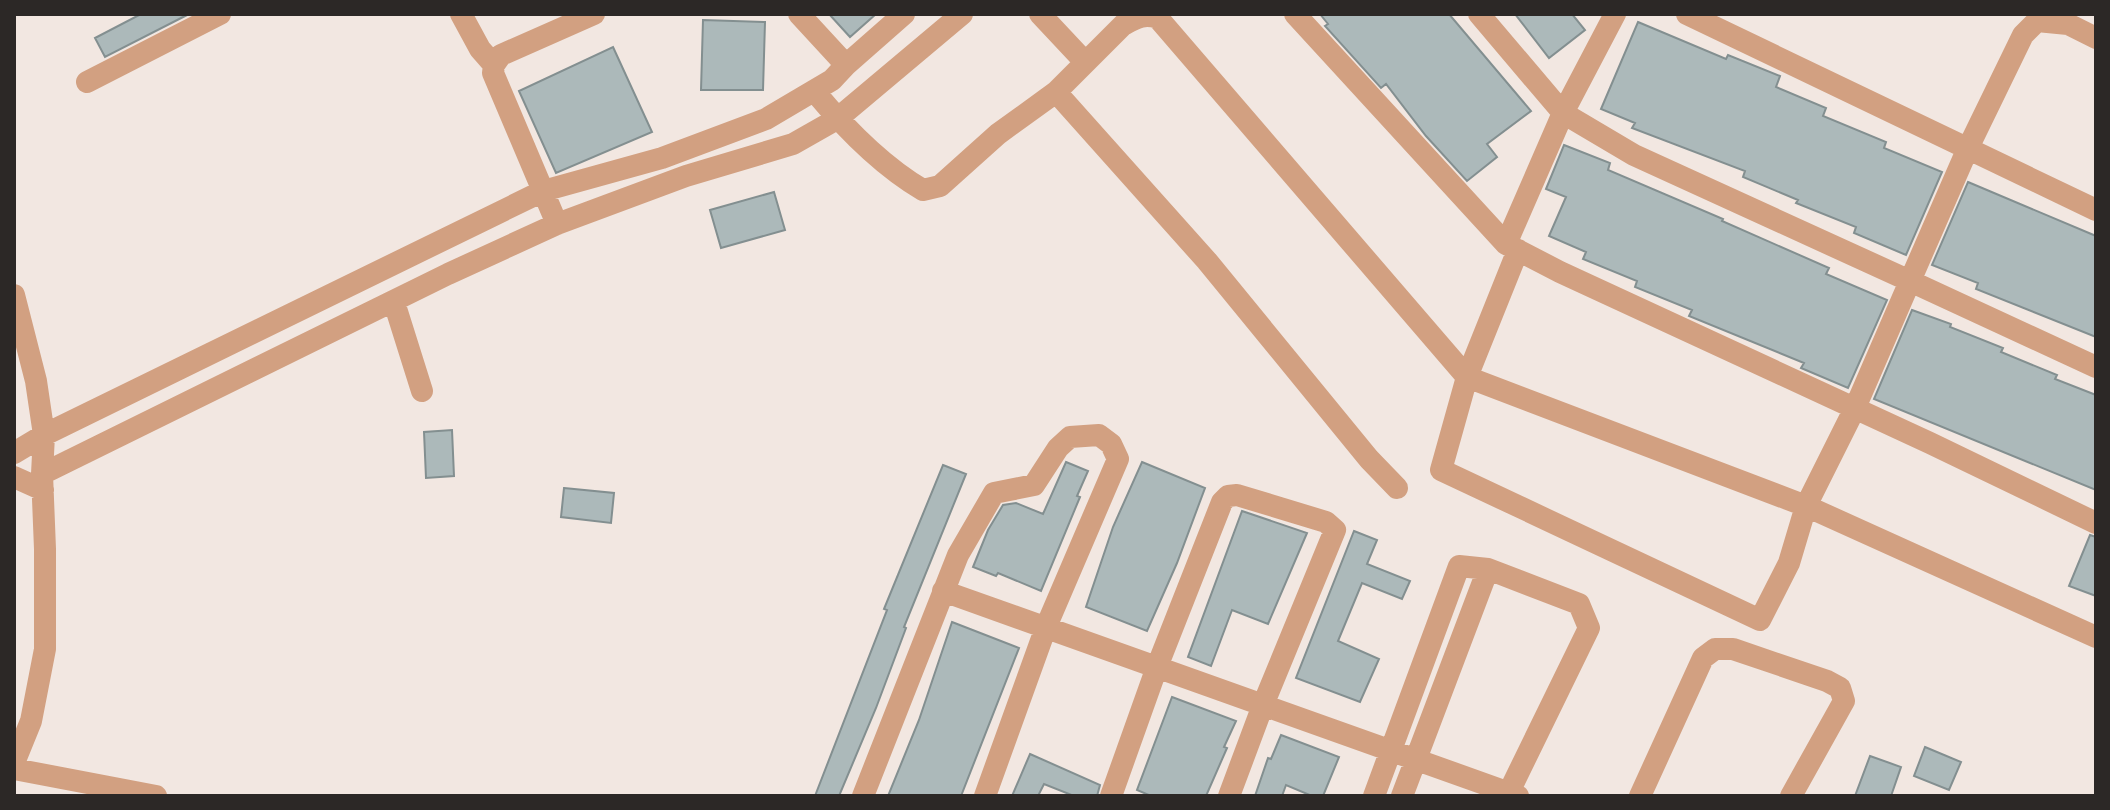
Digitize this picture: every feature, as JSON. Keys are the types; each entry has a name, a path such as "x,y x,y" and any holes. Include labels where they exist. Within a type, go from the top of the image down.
{"street":[{"path":"87,82 220,14"},
{"path":"461,14 480,49 494,65"},
{"path":"557,224 493,73 494,65 501,55 594,14"},
{"path":"799,14 846,65"},
{"path":"14,453 44,435 543,191 662,158 766,119 832,80 904,14"},
{"path":"14,477 43,482 394,302 557,224 686,176 793,144 837,119 962,14"},
{"path":"1040,14 1085,62"},
{"path":"1295,14 1512,247 2096,523"},
{"path":"1479,14 1563,113 1634,155 2096,367"},
{"path":"1615,14 1563,113 1467,377 1441,470 1760,620 1789,563 1806,506 1855,408 1968,148 2023,35 2037,21 2068,24 2096,38"},
{"path":"1687,14 2096,210"},
{"path":"815,92 837,119 902,176 923,190 940,186 998,134 1056,92 1123,25 1148,15 1160,16 1467,377 1806,506 2096,637"},
{"path":"1056,92 1207,261 1369,459 1397,488"},
{"path":"14,295 36,381 44,435 45,649 31,721 14,766 156,796"},
{"path":"394,302 422,391"},
{"path":"863,796 958,555 994,493 1034,485 1058,448 1070,437 1099,435 1111,444 1118,459 1046,627 985,796"},
{"path":"1111,796 1157,667 1222,502 1228,496 1237,495 1326,522 1335,530 1229,796"},
{"path":"943,591 1392,750 1511,795 1589,628 1579,604 1488,569 1459,566 1392,750 1374,796"},
{"path":"1402,796 1488,569"},
{"path":"1640,796 1703,658 1715,649 1733,649 1840,688 1844,701 1791,796"}],"building":[{"path":"141,14 189,14 105,57 95,38"},
{"path":"829,14 876,14 850,37"},
{"path":"1320,14 1449,14 1531,111 1487,144 1497,157 1467,181 1426,136 1386,84 1381,88 1325,26 1328,24"},
{"path":"1515,14 1572,14 1585,30 1549,58"},
{"path":"703,20 765,22 763,90 701,90"},
{"path":"1638,22 1726,59 1728,55 1780,76 1776,87 1826,108 1823,116 1886,142 1884,148 1942,172 1906,255 1854,233 1856,227 1743,177 1745,171 1632,128 1635,123 1601,109"},
{"path":"613,47 652,132 556,173 519,91"},
{"path":"1564,145 1610,163 1608,170 1829,268 1826,274 1887,300 1848,388 1801,368 1804,363 1689,316 1692,310 1635,287 1637,281 1583,259 1586,252 1549,236 1566,197 1546,189"},
{"path":"1968,182 2096,236 2096,337 1976,289 1978,283 1932,265"},
{"path":"774,192 785,230 721,248 710,210"},
{"path":"1912,310 2003,348 2001,352 2096,395 2096,490 1874,399"},
{"path":"452,430 454,476 426,478 424,432"},
{"path":"1066,462 1088,471 1041,591 998,573 996,576 973,567 988,530 1003,505 1016,503 1043,514"},
{"path":"1142,462 1205,488 1147,631 1086,607 1113,527"},
{"path":"943,465 966,474 904,627 876,708 839,796 815,796 887,610 884,609"},
{"path":"564,488 614,493 611,523 561,517"},
{"path":"1242,511 1307,533 1268,624 1232,610 1211,666 1188,657"},
{"path":"1354,531 1377,540 1367,564 1410,581 1402,599 1362,583 1338,641 1379,659 1360,702 1296,678"},
{"path":"2090,535 2096,537 2096,596 2069,586"},
{"path":"952,622 1019,648 961,796 888,796 919,720"},
{"path":"1172,697 1236,721 1206,796 1151,796 1137,790"},
{"path":"1281,735 1339,757 1323,796 1312,796 1286,785 1282,796 1255,796 1268,758 1271,759"},
{"path":"1925,747 1961,762 1949,790 1914,776"},
{"path":"1030,754 1100,785 1097,796 1074,796 1044,784 1038,796 1012,796"},
{"path":"1870,756 1901,767 1891,796 1855,796"}]}
